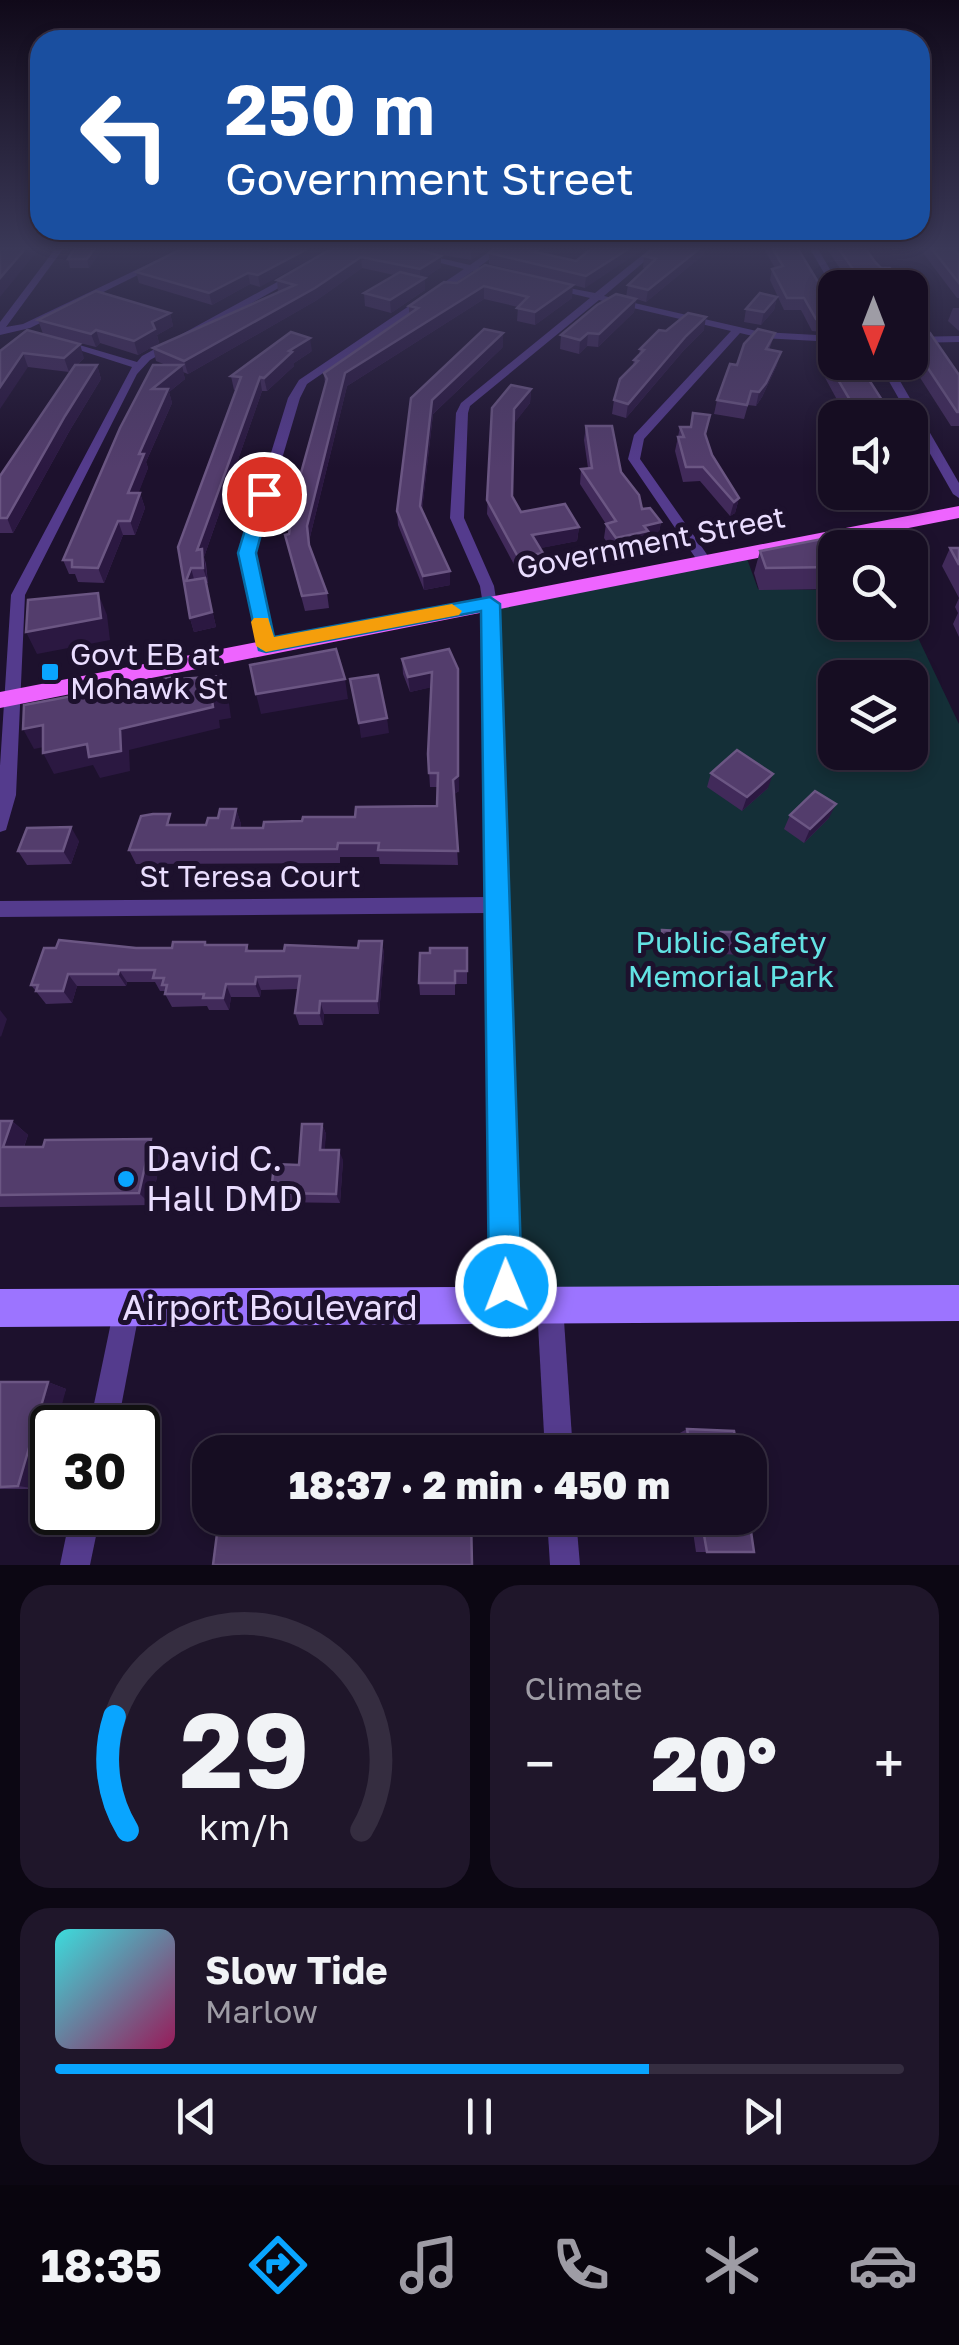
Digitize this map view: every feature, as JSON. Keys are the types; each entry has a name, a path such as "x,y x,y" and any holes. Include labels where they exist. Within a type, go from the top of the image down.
{"main road":[{"name":"Government Street","path":"5,699 959,512"},
{"name":"Airport Boulevard","path":"0,1308 959,1302"}],"street":[{"path":"0,332 34,322"},
{"path":"0,825 7,795 5,699 18,595 137,365 213,322"},
{"path":"266,646 247,553 294,398 303,382 391,322"},
{"path":"506,1307 500,905 490,604 487,585 458,518 462,412 567,322"},
{"path":"703,322 779,338 818,339"},
{"path":"706,563 634,458 638,438 737,330"},
{"path":"0,332 24,332 137,365"},
{"path":"928,340 959,339"},
{"path":"893,380 959,494"},
{"name":"St Teresa Court","path":"0,910 500,905"},
{"path":"550,1306 558,1435"},
{"path":"108,1405 127,1308"},
{"path":"75,1565 81,1535"},
{"path":"563,1535 565,1565"}],"green space":[{"name":"Public Safety Memorial Park","path":"746,556 758,589 818,590 818,640 919,640 959,724 959,1303 506,1307 490,603"}],"building":[{"path":"46,322 152,322 155,329 134,341 96,330 91,334"},
{"path":"212,322 254,322 184,361 153,348"},
{"path":"398,322 426,322 345,373 307,526 309,545 327,593 302,596 285,535 289,534 296,491 327,379 324,373"},
{"path":"577,322 612,322 599,334 588,333 580,340 561,335"},
{"path":"677,322 701,322 628,404 614,400 620,379 638,361 634,360 644,350 640,349 659,330 666,331"},
{"path":"484,329 503,333 432,400 420,506 450,571 423,576 397,511 411,398"},
{"path":"758,329 775,333 766,349 781,352 766,383 759,392 751,391 747,405 717,400 730,364 737,365 744,344"},
{"path":"27,330 80,344 64,358 23,353 0,387 0,351"},
{"path":"291,332 310,338 289,351 292,352 264,378 260,377 197,550 202,549 203,568 191,568 186,581 205,578 212,612 190,618 178,547 241,377 231,376"},
{"path":"928,333 959,375 957,412 928,368"},
{"path":"75,365 97,365 7,518 0,518 0,476"},
{"path":"153,365 182,365 152,389 168,389 139,454 144,454 128,493 140,493 130,521 118,521 98,568 72,567 72,560 63,560 120,428"},
{"path":"838,380 869,380 882,400 850,400"},
{"path":"511,385 531,389 514,409 512,496 521,512 565,504 579,527 532,535 543,553 518,557 487,500 492,408"},
{"path":"693,413 710,415 705,434 712,455 739,498 734,502 703,467 686,467 678,437 684,437 680,427 691,427"},
{"path":"586,426 612,426 621,472 639,495 642,509 650,508 661,522 644,526 648,531 616,538 606,524 616,521 581,469 592,468"},
{"path":"818,540 818,567 766,568 760,551"},
{"path":"950,548 959,548 959,565"},
{"path":"98,593 101,618 26,632 28,600"},
{"path":"336,649 345,679 256,694 250,665"},
{"path":"449,649 458,669 458,776 453,780 458,851 378,850 379,843 338,843 337,849 129,850 141,816 153,814 170,814 167,825 206,825 208,818 218,818 220,809 236,809 232,828 263,828 264,822 302,821 303,817 355,817 356,807 437,806 438,773 429,773 428,754 432,672 408,677 402,659"},
{"path":"378,675 387,718 359,723 350,679"},
{"path":"180,676 221,676 225,697 212,700 213,707 120,729 121,751 89,757 87,744 43,753 43,725 23,729 24,705"},
{"path":"737,750 773,774 747,797 711,773"},
{"path":"815,791 836,804 810,829 790,815"},
{"path":"71,827 63,851 18,851 27,828"},
{"path":"662,930 680,931 682,947 664,946"},
{"path":"721,932 740,932 744,949 725,948"},
{"path":"59,940 136,948 172,948 173,942 205,942 247,945 246,951 284,951 285,945 358,948 359,941 382,941 377,1001 320,1001 319,1013 295,1013 300,976 256,977 255,984 226,984 223,998 203,998 204,994 165,994 167,985 162,985 164,978 153,978 155,970 68,974 63,991 36,991 38,985 31,985 44,948 56,948"},
{"path":"430,948 467,948 467,971 455,971 455,983 419,983 420,953 430,953"},
{"path":"0,1121 12,1121 3,1147 43,1147 45,1140 151,1139 139,1193 0,1195"},
{"path":"302,1124 322,1124 320,1150 339,1150 336,1194 271,1193 274,1164 299,1165"},
{"path":"0,1382 48,1382 41,1405 30,1405 30,1444 18,1486 0,1487"},
{"path":"687,1429 734,1431 735,1435 688,1435"},
{"path":"217,1535 471,1535 472,1565 213,1565"},
{"path":"704,1535 752,1535 754,1552 707,1552"}],"slow traffic":[{"path":"261,622 266,646 452,611"}],"place":[{"name":"Govt EB at Mohawk St","path":"50,672"},
{"name":"David C. Hall DMD","path":"126,1179"}],"route":[{"path":"264,494 247,553 266,646 490,604 495,674 506,1286"}]}
